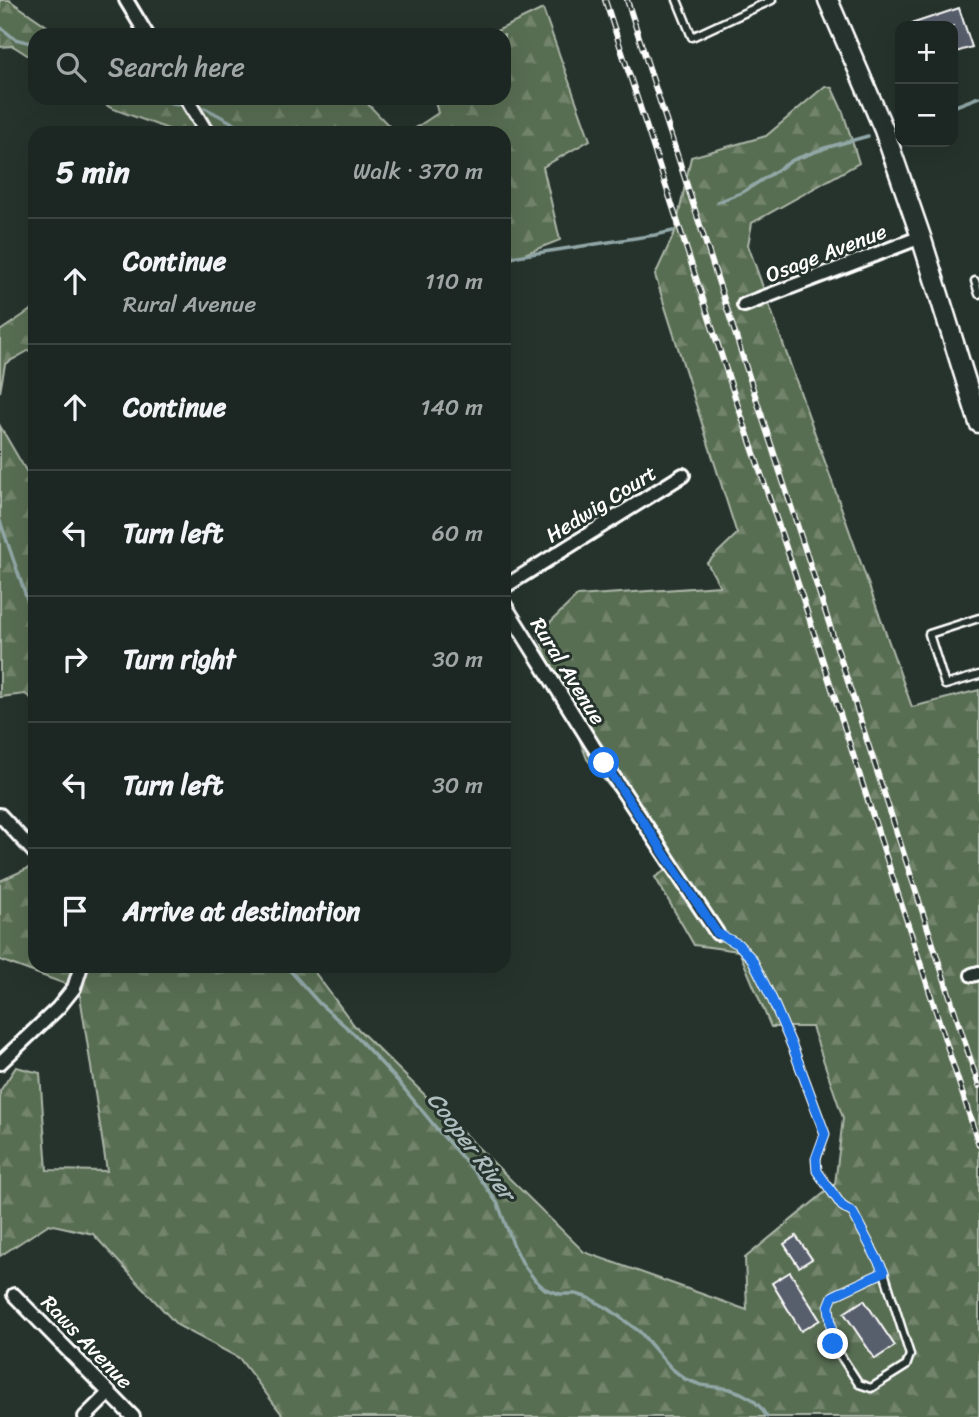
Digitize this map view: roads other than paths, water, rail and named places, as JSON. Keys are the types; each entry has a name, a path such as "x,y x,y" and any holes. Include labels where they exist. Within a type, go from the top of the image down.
{"main road":[{"path":"828,0 884,130 921,237 979,423"}],"street":[{"path":"126,0 144,28"},
{"path":"190,105 203,126"},
{"name":"Osage Avenue","path":"744,305 921,237"},
{"name":"Hedwig Court","path":"511,583 683,475"},
{"name":"Rural Avenue","path":"511,615 598,754 717,933"},
{"path":"0,815 28,845"},
{"path":"0,1063 58,1008 74,988 79,973"},
{"name":"Raws Avenue","path":"13,1295 133,1417"},
{"path":"85,1417 109,1393"}],"lane":[{"path":"677,0 692,37 772,0"},
{"path":"975,281 979,294"},
{"path":"979,618 929,634 945,685 979,675"},
{"path":"717,933 738,944 752,959 772,999 825,1134 816,1158 817,1171 842,1206 853,1213 884,1272 910,1354 906,1366 871,1388 859,1384 833,1344 829,1306 833,1296 884,1272"}],"waterway":[{"path":"0,27 15,39 28,42"},
{"path":"958,105 979,97"},
{"path":"205,108 236,126"},
{"path":"718,202 743,192 793,160 868,136"},
{"path":"511,257 673,231"},
{"name":"Cooper River","path":"0,521 28,602"},
{"name":"Cooper River","path":"292,973 397,1080 480,1178 498,1204 513,1244 535,1280 545,1289 589,1298 609,1309 640,1332 671,1368 685,1379 741,1393 752,1399 767,1417"}],"railway":[{"path":"605,0 791,562 979,1145"},
{"path":"627,0 979,1086"}]}
